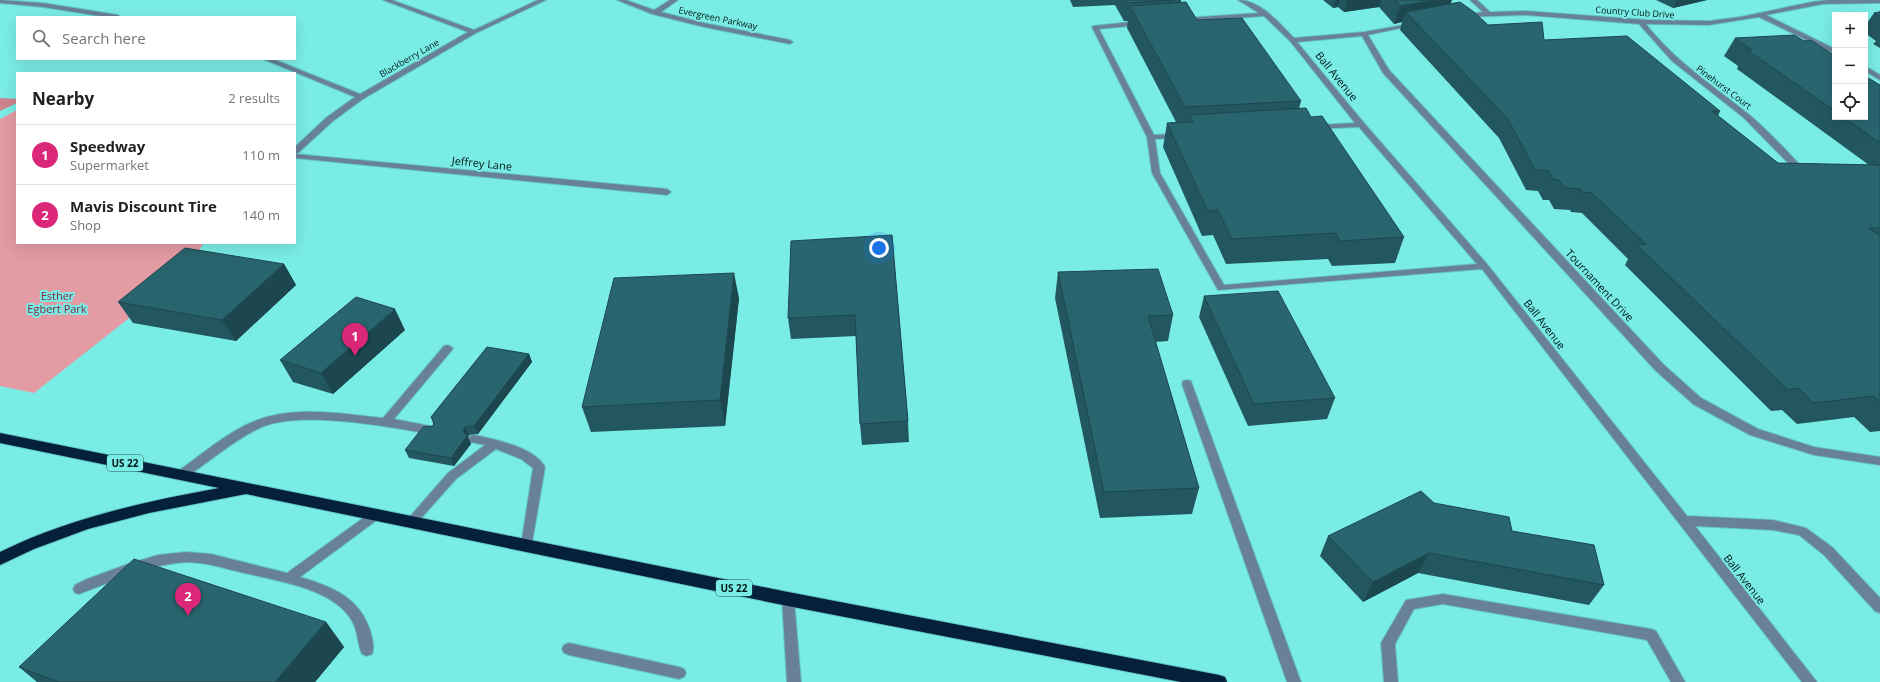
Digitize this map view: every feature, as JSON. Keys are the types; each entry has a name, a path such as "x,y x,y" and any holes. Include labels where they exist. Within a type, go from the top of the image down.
{"highway":[{"name":"US 22","path":"0,438 378,514 788,599 1219,682"},
{"path":"0,559 37,541 110,516 147,507 250,488"}],"street":[{"path":"386,0 474,32"},
{"name":"Blackberry Lane","path":"296,150 330,119 360,97 474,32 543,0"},
{"name":"Evergreen Parkway","path":"620,0 654,13 699,24 790,42"},
{"path":"654,13 675,0"},
{"name":"Ball Avenue","path":"1241,0 1266,14 1292,40 1360,124 1484,266 1810,682"},
{"path":"1473,0 1488,13"},
{"path":"0,1 43,5 112,16"},
{"name":"Country Club Drive","path":"1460,16 1488,13 1558,15 1641,22 1709,23 1738,20 1806,5 1857,1 1880,1"},
{"path":"1172,21 1266,14"},
{"path":"1760,15 1832,51"},
{"name":"Pinehurst Court","path":"1641,22 1654,41 1679,65 1751,120 1796,166"},
{"path":"1149,23 1095,27 1152,137 1156,173 1221,288 1484,266"},
{"path":"1292,40 1364,34 1422,23"},
{"name":"Tournament Drive","path":"1364,34 1386,71 1660,368 1697,400 1754,432 1814,451 1880,461"},
{"path":"269,60 360,97"},
{"path":"1868,70 1880,78"},
{"path":"1306,128 1360,124"},
{"path":"1152,137 1182,135"},
{"name":"Jeffrey Lane","path":"296,156 667,192"},
{"path":"386,422 448,348"},
{"path":"1187,384 1294,682"},
{"path":"182,474 234,438 260,424 287,417 324,417 386,422 431,430"},
{"path":"474,439 496,443 534,462 539,467 527,545"},
{"path":"412,521 452,476 496,443"},
{"path":"289,578 378,514"},
{"path":"1684,521 1773,525 1802,531 1828,551 1880,607"},
{"path":"79,589 108,575 142,564 188,557 208,560 289,578 335,595 349,605 358,617 366,633 367,650"},
{"path":"788,599 794,682"},
{"path":"1391,682 1388,643 1410,604 1443,599 1652,635 1678,682"},
{"path":"569,649 679,673"}],"green space":[{"name":"Esther Egbert Park","path":"16,111 16,244 202,244 189,271 34,393 0,386 0,119"}],"shaded area":[{"path":"0,98 16,99 16,103 0,111"}],"building":[{"path":"1124,0 1173,0 1126,3"},
{"path":"1395,0 1435,0 1400,6"},
{"path":"1186,2 1197,20 1242,18 1301,101 1185,107 1130,6"},
{"path":"1460,2 1488,25 1542,22 1544,40 1627,36 1720,111 1712,111 1778,163 1880,165 1880,228 1869,228 1880,236 1880,402 1873,396 1814,403 1799,388 1788,390 1637,245 1646,244 1592,193 1582,192 1580,189 1564,188 1559,180 1553,179 1548,170 1535,170 1508,119 1406,12"},
{"path":"1880,12 1880,17 1874,13"},
{"path":"1794,35 1804,41 1811,40 1832,54 1832,109 1747,50 1752,50 1735,38"},
{"path":"1868,78 1880,85 1880,143 1847,120 1868,120"},
{"path":"1306,108 1311,117 1322,116 1404,237 1340,241 1336,233 1232,239 1218,210 1208,211 1167,123 1193,122 1189,115"},
{"path":"892,235 908,421 860,424 855,315 788,318 791,241"},
{"path":"185,248 284,264 222,320 118,302"},
{"path":"1158,269 1173,315 1148,316 1199,488 1104,492 1058,272"},
{"path":"734,273 720,400 582,407 614,278"},
{"path":"1278,291 1335,398 1254,404 1204,296"},
{"path":"356,297 395,309 321,373 280,360"},
{"path":"487,347 529,354 474,426 465,427 463,432 467,436 451,458 405,450 423,427 433,426 434,422 431,417"},
{"path":"1421,491 1434,503 1509,517 1512,531 1594,545 1604,585 1429,553 1373,582 1328,536"},
{"path":"134,559 326,622 275,682 59,682 19,667"}],"place":[{"name":"Speedway","path":"355,356"},
{"name":"Mavis Discount Tire","path":"188,616"}]}
